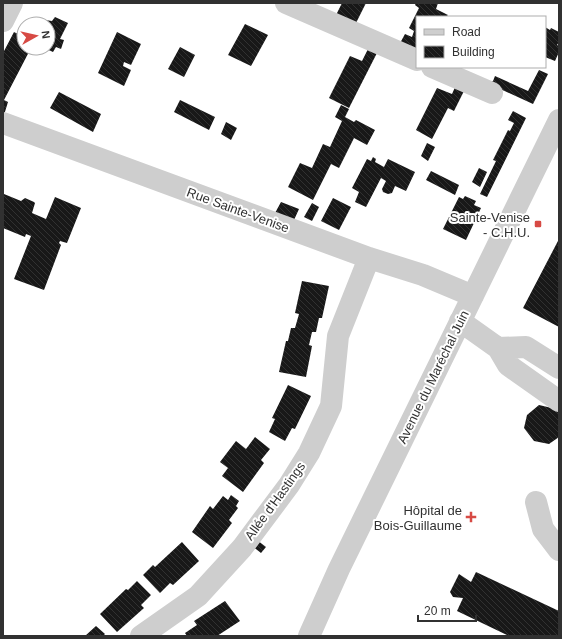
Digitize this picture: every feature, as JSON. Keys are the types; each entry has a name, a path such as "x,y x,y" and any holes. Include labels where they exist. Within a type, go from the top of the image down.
{"street":[{"path":"3,21 12,3"},
{"path":"286,3 416,60"},
{"path":"434,68 492,94"},
{"name":"Avenue du Maréchal Juin","path":"310,636 339,569 559,120"},
{"name":"Rue Sainte-Venise","path":"3,123 369,258 423,276 473,296"},
{"name":"Allée d'Hastings","path":"141,636 198,596 242,548 289,485 309,453 331,406 338,336 369,258"},
{"path":"460,321 498,348 508,365 559,401"},
{"path":"498,348 526,346 556,359"},
{"path":"536,502 543,528 559,550"}],"building":[{"path":"342,3 366,3 355,25 335,17"},
{"path":"416,3 438,3 436,9 448,15 416,16 416,53 399,45 405,34 412,37 414,31 409,28 419,8 415,5"},
{"path":"56,17 68,23 60,39 64,40 61,49 56,47"},
{"path":"245,24 268,35 251,66 228,55"},
{"path":"546,28 550,30 551,28 559,32 559,42 557,45 559,46 559,52 555,61 546,57"},
{"path":"14,32 16,33 16,56 27,56 4,100 8,102 4,115 3,53"},
{"path":"117,32 141,44 131,65 124,62 123,66 131,70 124,86 98,73"},
{"path":"180,47 195,55 184,77 168,69"},
{"path":"369,47 378,51 349,108 329,98 350,56 362,61"},
{"path":"539,70 548,74 533,104 487,83 493,81 495,76 528,91"},
{"path":"456,85 465,89 454,111 448,108 432,139 416,130 437,88 452,94"},
{"path":"59,92 101,114 93,132 50,108"},
{"path":"180,100 215,117 209,130 174,112"},
{"path":"341,105 349,109 345,117 354,122 356,120 375,130 367,145 354,138 339,168 331,164 313,200 288,187 300,163 312,168 323,144 330,147 342,121 335,117"},
{"path":"513,111 526,118 487,197 480,194 496,161 493,160 508,130 510,131 514,123 508,120"},
{"path":"226,122 237,128 231,140 221,134"},
{"path":"427,143 435,147 428,161 421,156"},
{"path":"373,157 376,159 375,162 384,167 388,159 415,172 406,191 395,186 392,193 388,194 383,192 382,189 386,181 381,178 366,207 355,202 359,192 352,188 367,159 371,161"},
{"path":"479,168 487,172 480,187 472,182"},
{"path":"431,171 459,185 455,195 426,180"},
{"path":"4,194 21,201 25,198 34,202 32,213 46,219 55,197 81,208 67,243 60,241 59,243 61,245 44,290 14,279 31,236 26,234 25,237 3,228"},
{"path":"465,196 476,201 474,205 481,208 466,240 443,229 459,197 463,199"},
{"path":"333,198 351,207 339,230 321,221"},
{"path":"281,202 299,209 294,220 275,213"},
{"path":"312,203 319,207 312,221 304,217"},
{"path":"559,239 559,327 523,308"},
{"path":"302,281 329,286 322,318 319,318 316,332 312,332 309,345 312,346 306,377 279,372 286,341 288,341 291,328 295,328 299,314 295,313"},
{"path":"288,385 311,396 295,429 292,428 285,441 269,432 275,419 272,418"},
{"path":"539,405 556,409 559,414 559,437 549,444 534,441 524,428 527,415"},
{"path":"255,437 270,449 261,460 264,463 243,492 222,476 228,468 220,462 236,441 246,449"},
{"path":"231,495 239,501 236,506 238,508 229,520 232,523 213,548 192,532 210,506 213,509 223,496 228,500"},
{"path":"257,540 266,547 261,553 252,546"},
{"path":"182,542 199,561 173,585 170,583 160,593 143,575 153,565 155,567"},
{"path":"476,572 559,611 559,636 509,636 457,611 463,598 453,597 450,592 459,574 471,582"},
{"path":"137,581 151,595 141,605 144,608 117,632 100,614 126,589 128,590"},
{"path":"225,601 240,621 217,636 187,636 185,633 197,625 194,621"},
{"path":"96,626 105,634 103,636 85,636"}],"place":[{"name":"Sainte-Venise - C.H.U.","path":"538,224"},
{"name":"Hôpital de Bois-Guillaume","path":"471,517"}]}
